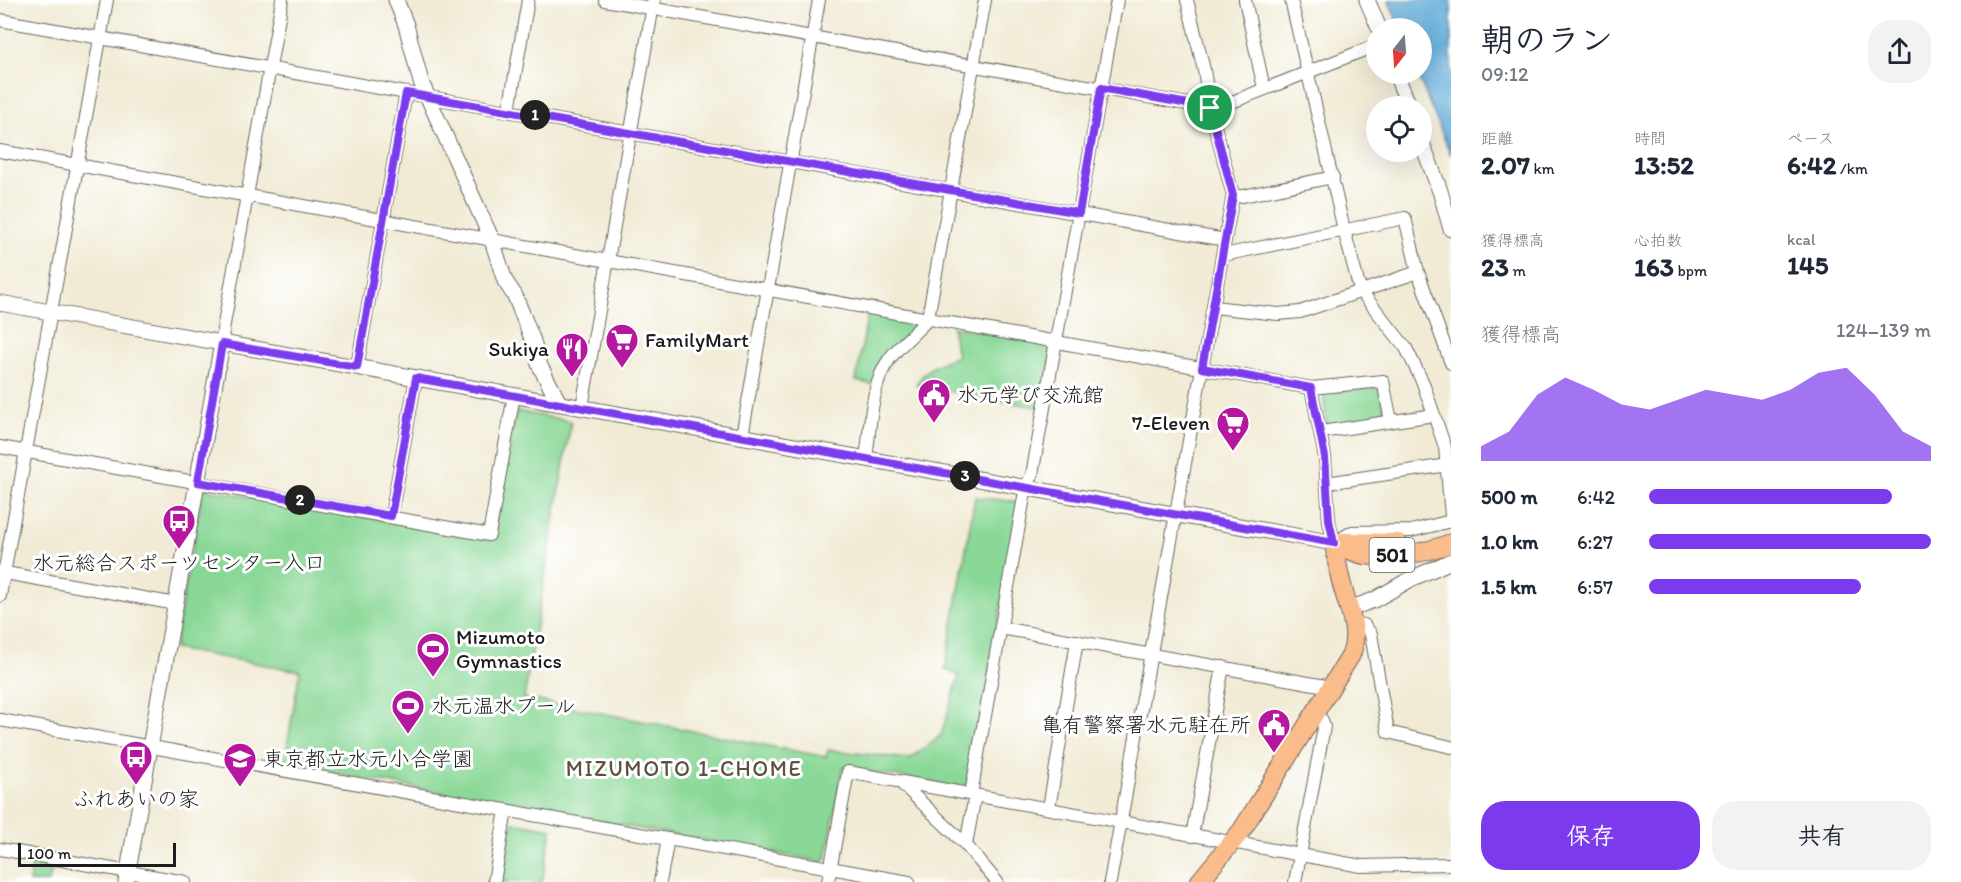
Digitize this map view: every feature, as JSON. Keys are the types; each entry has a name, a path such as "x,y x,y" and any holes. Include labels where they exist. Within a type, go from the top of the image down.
{"main road":[{"name":"501","path":"1334,543 1402,543 1426,539 1451,531"},
{"name":"501","path":"1334,543 1364,555 1421,552 1451,543"},
{"name":"501","path":"1198,882 1232,843 1318,717 1354,648 1351,616 1340,578 1334,543"}],"street":[{"path":"0,596 2,573 107,0"},
{"path":"127,877 282,0"},
{"path":"396,0 406,25 421,82 492,240 505,281 515,296 539,364 559,403"},
{"path":"509,110 528,0"},
{"path":"605,0 653,4 812,37 1210,108 1222,106 1366,49"},
{"path":"742,436 819,0"},
{"path":"866,458 876,390 881,374 890,359 929,318 986,0"},
{"path":"966,845 1026,486 1032,475 1117,0"},
{"path":"1110,882 1233,196 1210,108 1204,70 1186,0"},
{"path":"1245,0 1264,89"},
{"path":"1291,0 1360,290 1406,348 1423,383 1448,447 1451,516"},
{"path":"1367,0 1374,18"},
{"path":"582,407 653,4"},
{"path":"0,20 1225,240"},
{"path":"357,367 406,93"},
{"path":"0,151 1311,388 1383,381 1391,421"},
{"path":"1429,162 1451,229"},
{"path":"1233,196 1243,196 1333,177"},
{"path":"1223,255 1405,218 1418,272 1451,363"},
{"path":"1213,307 1285,314 1300,312 1418,272"},
{"path":"0,303 1334,543 1352,532 1411,531 1451,521"},
{"path":"391,516 416,378"},
{"path":"1311,388 1325,457 1330,524 1334,543"},
{"path":"0,447 489,535 514,395"},
{"path":"1321,432 1434,415"},
{"path":"1326,483 1448,465"},
{"path":"1451,561 1411,579 1351,616 1364,625 1371,634 1388,732 1451,747"},
{"path":"2,573 176,603"},
{"path":"1001,628 1332,687"},
{"path":"1049,808 1077,641"},
{"path":"1192,836 1223,667"},
{"path":"1295,882 1324,727 1318,717"},
{"path":"0,720 909,882"},
{"path":"828,882 848,772 1361,866 1451,864"},
{"path":"900,782 966,845 997,882"},
{"path":"494,882 506,810"},
{"path":"660,882 668,839"},
{"path":"0,849 127,877 185,882"}],"green space":[{"path":"868,312 920,321 874,385 856,381"},
{"path":"952,327 1053,345 1041,408 916,385 928,370 957,356"},
{"path":"1379,387 1387,419 1327,428 1323,392"},
{"path":"516,411 571,421 524,698 826,757 828,750 910,759 941,735 959,676 945,669 975,497 1020,502 969,781 962,788 843,767 826,859 823,862 284,764 300,671 174,649 202,492 205,489 492,540"},
{"path":"513,822 552,829 542,882 502,882"},
{"path":"33,861 53,864 49,882 29,882"}],"water":[{"path":"1388,0 1451,0 1451,155 1432,110 1432,96 1426,96 1421,84 1432,84 1432,18 1396,18"}],"place":[{"name":"FamilyMart","path":"622,369"},
{"name":"Sukiya","path":"572,378"},
{"name":"水元学び交流館","path":"934,424"},
{"name":"7-Eleven","path":"1233,452"},
{"name":"水元総合スポーツセンター入口","path":"179,550"},
{"name":"Mizumoto Gymnastics","path":"433,678"},
{"name":"水元温水プール","path":"408,735"},
{"name":"亀有警察署水元駐在所","path":"1274,754"},
{"name":"ふれあいの家","path":"136,786"},
{"name":"東京都立水元小合学園","path":"240,788"}],"district":[{"name":"MIZUMOTO 1-CHOME","path":"684,768"}],"route":[{"path":"1101,88 1210,108 1233,200 1202,368 1311,388 1325,457 1329,520 1334,543 1284,532 416,378 391,516 198,482 222,344 357,367 406,93 1079,213 1101,88"}]}
